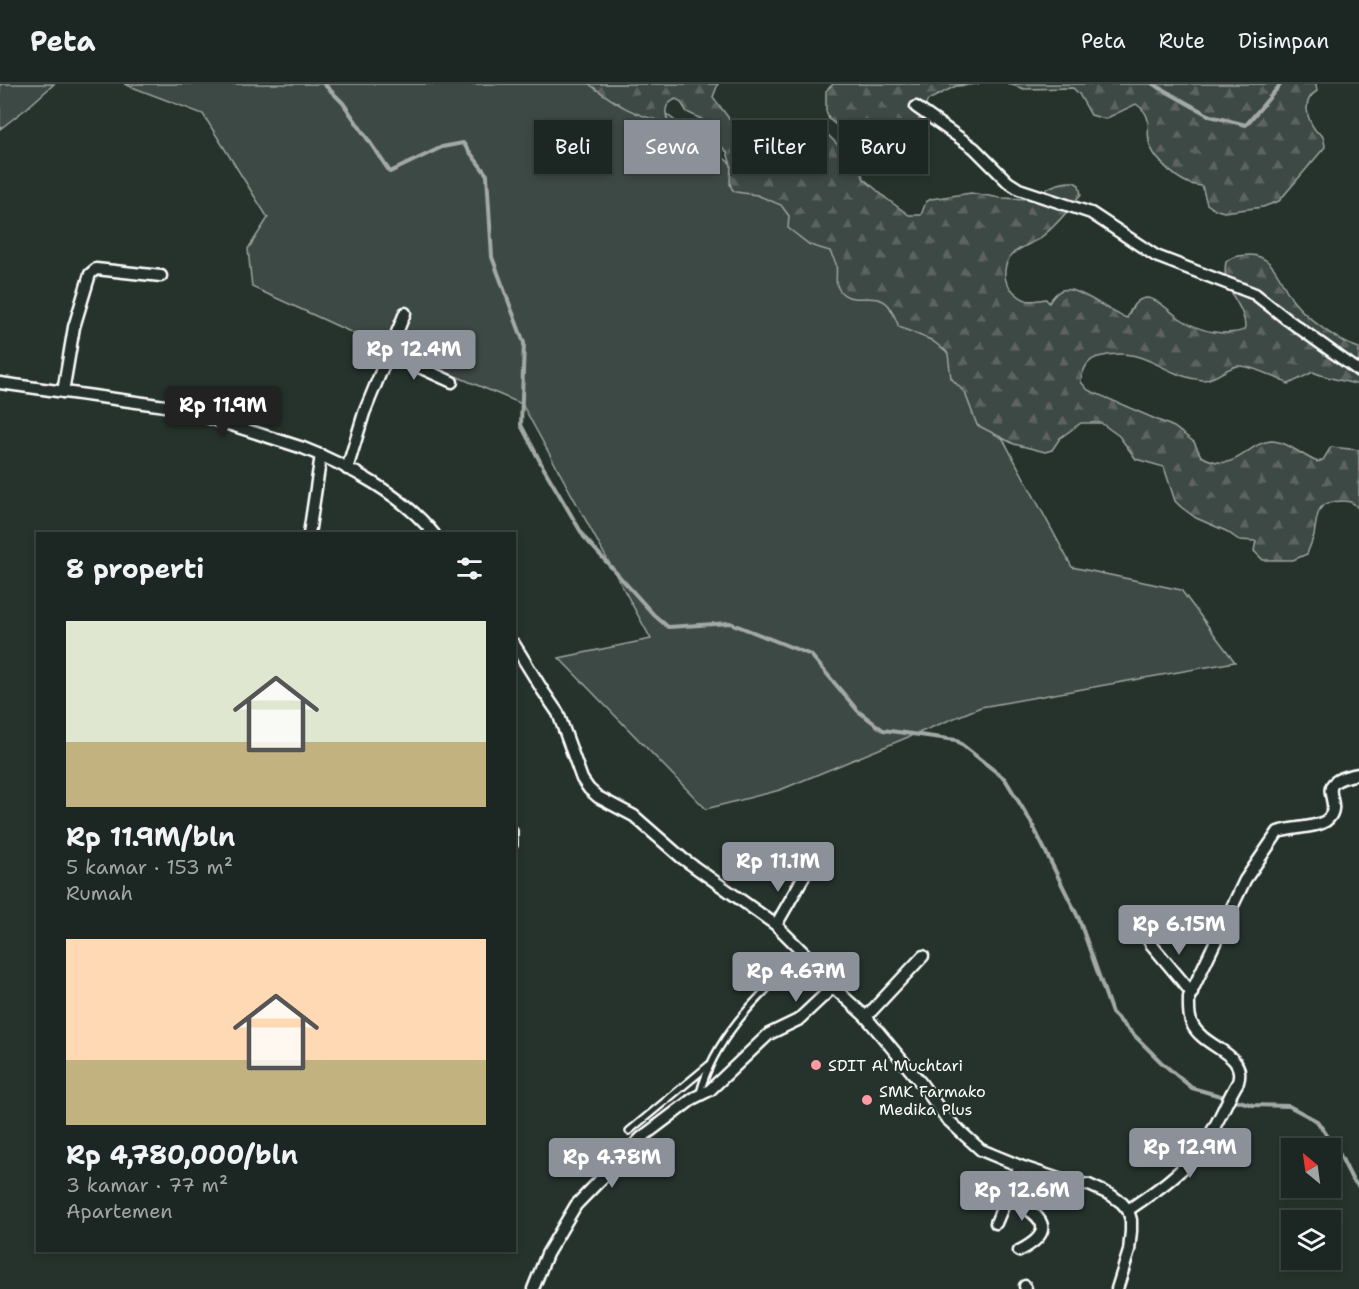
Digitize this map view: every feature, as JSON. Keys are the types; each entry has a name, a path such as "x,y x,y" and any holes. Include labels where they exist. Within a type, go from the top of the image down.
{"street":[{"path":"916,107 974,148 1008,182 1019,189 1091,213 1156,256 1255,294 1359,371"},
{"path":"63,392 74,327 90,274 96,269 160,276"},
{"path":"347,469 364,413 405,313"},
{"path":"388,354 452,382"},
{"path":"0,382 165,406 191,412 321,455 407,507 423,520 432,532"},
{"path":"309,532 321,455"},
{"path":"516,647 558,712 582,779 589,789 634,816 682,858 776,925 804,952 833,987 866,1017 921,1083 946,1118 981,1149 1020,1166 1071,1183 1089,1185 1111,1195 1128,1210 1131,1220 1129,1251 1117,1289"},
{"path":"1128,1210 1158,1189 1203,1146 1241,1074 1240,1066 1233,1059 1201,1037 1192,1025 1189,1007 1192,993 1225,918 1245,880 1274,837 1284,829 1322,823 1328,819 1332,812 1331,787 1333,782 1341,777 1359,774"},
{"path":"776,925 804,876"},
{"path":"1145,934 1192,993"},
{"path":"866,1017 923,956"},
{"path":"533,1289 547,1254 576,1205 641,1138 660,1122 710,1090 770,1034 798,1020 833,987"},
{"path":"996,1223 1020,1166"},
{"path":"1008,1196 1034,1213 1041,1222 1043,1230 1035,1243 1019,1251"}],"lane":[{"path":"700,1095 709,1065 723,1040 758,997 804,952"},
{"path":"629,1131 709,1065"}],"green space":[{"path":"0,84 54,84 0,129"},
{"path":"124,84 627,84 674,120 624,120 624,174 720,174 720,155 732,165 732,174 744,174 812,226 956,352 1072,567 1181,590 1235,662 981,707 780,790 706,809 559,658 651,639 522,404 353,333 252,287 248,249 268,218 203,114"},
{"path":"589,84 718,84 713,97 732,123 732,174 827,174 827,134 839,146 839,174 862,174 864,179 887,199 909,215 921,215 926,202 931,199 971,193 1001,198 1032,199 1052,186 1074,182 1079,185 1081,194 1067,212 1040,238 1017,250 1006,264 1005,277 1008,284 1017,295 1028,301 1046,299 1049,303 1058,292 1069,290 1086,296 1127,318 1136,302 1146,298 1159,302 1183,321 1208,331 1239,332 1245,329 1244,320 1227,281 1226,262 1245,255 1257,256 1265,260 1276,272 1294,302 1307,316 1333,335 1359,348 1359,385 1313,372 1289,384 1271,375 1242,366 1203,380 1188,378 1142,358 1115,354 1098,357 1088,363 1081,382 1088,390 1174,427 1194,442 1201,456 1213,461 1232,461 1254,447 1271,441 1289,446 1318,462 1323,460 1331,447 1359,450 1359,510 1348,501 1327,503 1318,515 1307,554 1293,560 1263,560 1254,551 1256,541 1239,540 1226,531 1196,518 1181,507 1175,501 1164,467 1136,459 1119,436 1101,423 1081,423 1060,438 1052,450 1045,452 1014,444 977,425 965,393 951,378 946,351 931,340 899,327 889,306 884,301 872,298 852,298 841,292 836,282 836,264 830,251 810,245 788,228 789,216 781,205 757,195 736,192 732,189 731,165 727,152 720,145 720,120 703,120 687,112 676,99 666,108 668,120 645,117 617,103"},
{"path":"833,84 979,84 956,86 928,100 919,120 839,120 839,127 829,119 826,111 826,91"},
{"path":"1009,84 1316,84 1317,91 1309,99 1307,110 1313,126 1323,137 1325,147 1279,201 1263,207 1224,212 1207,204 1202,186 1182,180 1154,154 1149,142 1147,117 1136,104 1105,119 1091,115 1073,88 1024,89"}],"waterway":[{"path":"324,84 343,103 390,172 442,147 463,143 487,175 492,257 524,343 521,425 584,537 654,615 668,627 730,623 811,655 858,711 883,730 956,740 1005,779 1031,822 1079,919 1112,1013 1161,1062 1192,1088 1253,1105 1289,1106 1317,1121 1359,1187"},
{"path":"1153,84 1210,116 1246,125 1281,84"}],"place":[{"name":"SDIT Al Muchtari","path":"816,1065"},
{"name":"SMK Farmako Medika Plus","path":"867,1100"}]}
